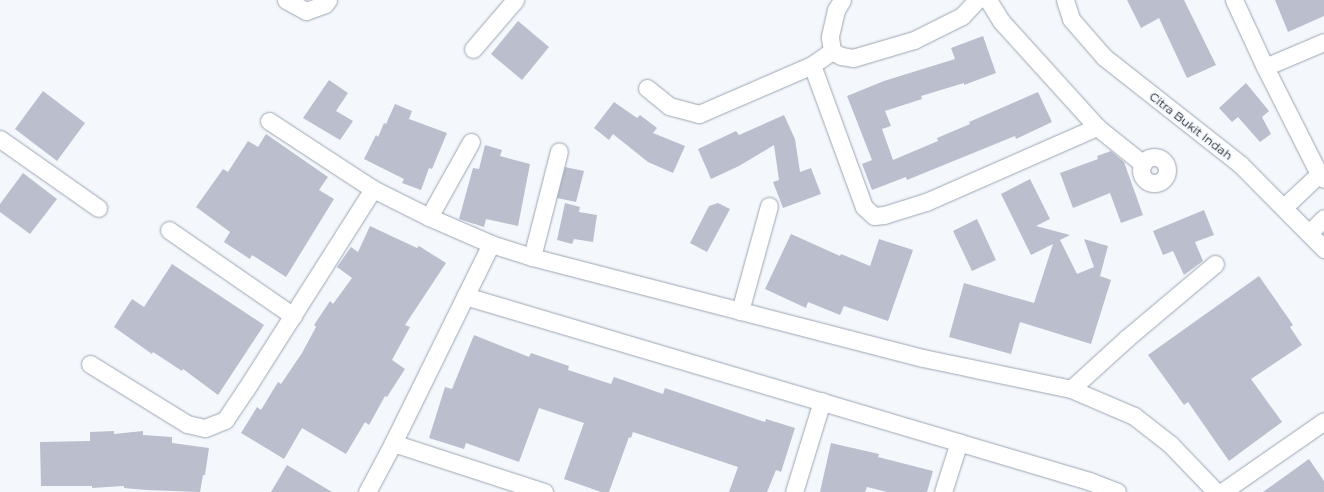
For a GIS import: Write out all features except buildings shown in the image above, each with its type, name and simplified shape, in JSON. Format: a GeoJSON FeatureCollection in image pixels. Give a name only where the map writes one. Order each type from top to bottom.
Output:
{"type":"FeatureCollection","features":[{"type":"Feature","properties":{"kind":"street"},"geometry":{"type":"LineString","coordinates":[[286,0],[306,12],[325,4],[328,0]]}},
{"type":"Feature","properties":{"kind":"street"},"geometry":{"type":"LineString","coordinates":[[473,49],[515,0]]}},
{"type":"Feature","properties":{"kind":"street"},"geometry":{"type":"LineString","coordinates":[[832,51],[830,37],[836,10],[842,0]]}},
{"type":"Feature","properties":{"kind":"street"},"geometry":{"type":"LineString","coordinates":[[832,51],[841,56],[852,58],[914,40],[962,16],[978,0]]}},
{"type":"Feature","properties":{"kind":"street"},"geometry":{"type":"LineString","coordinates":[[988,0],[1001,21],[1096,127],[1143,164]]}},
{"type":"Feature","properties":{"kind":"street","name":"Citra Bukit Indah"},"geometry":{"type":"LineString","coordinates":[[1065,0],[1071,19],[1104,57],[1240,164],[1324,249]]}},
{"type":"Feature","properties":{"kind":"street"},"geometry":{"type":"LineString","coordinates":[[1234,0],[1265,67],[1321,176],[1284,207]]}},
{"type":"Feature","properties":{"kind":"street"},"geometry":{"type":"LineString","coordinates":[[1265,67],[1324,42]]}},
{"type":"Feature","properties":{"kind":"street"},"geometry":{"type":"LineString","coordinates":[[647,88],[669,106],[699,114],[812,65],[832,51]]}},
{"type":"Feature","properties":{"kind":"street"},"geometry":{"type":"LineString","coordinates":[[812,65],[864,208],[874,216],[884,215],[926,202],[1096,127]]}},
{"type":"Feature","properties":{"kind":"street"},"geometry":{"type":"LineString","coordinates":[[269,121],[373,189],[429,217],[490,244],[532,257],[923,358],[1071,389],[1134,416],[1170,444],[1216,492]]}},
{"type":"Feature","properties":{"kind":"street"},"geometry":{"type":"LineString","coordinates":[[0,139],[98,208]]}},
{"type":"Feature","properties":{"kind":"street"},"geometry":{"type":"LineString","coordinates":[[429,217],[472,142]]}},
{"type":"Feature","properties":{"kind":"street"},"geometry":{"type":"LineString","coordinates":[[532,257],[559,151]]}},
{"type":"Feature","properties":{"kind":"street"},"geometry":{"type":"LineString","coordinates":[[90,364],[187,424],[205,428],[225,420],[373,189]]}},
{"type":"Feature","properties":{"kind":"street"},"geometry":{"type":"LineString","coordinates":[[740,311],[769,206]]}},
{"type":"Feature","properties":{"kind":"street"},"geometry":{"type":"LineString","coordinates":[[1309,233],[1324,218]]}},
{"type":"Feature","properties":{"kind":"street"},"geometry":{"type":"LineString","coordinates":[[169,230],[293,316]]}},
{"type":"Feature","properties":{"kind":"street"},"geometry":{"type":"LineString","coordinates":[[367,492],[393,443],[490,244]]}},
{"type":"Feature","properties":{"kind":"street"},"geometry":{"type":"LineString","coordinates":[[1071,389],[1127,338],[1214,264]]}},
{"type":"Feature","properties":{"kind":"street"},"geometry":{"type":"LineString","coordinates":[[465,296],[959,442],[1087,486],[1117,492]]}},
{"type":"Feature","properties":{"kind":"street"},"geometry":{"type":"LineString","coordinates":[[794,492],[822,402]]}},
{"type":"Feature","properties":{"kind":"street"},"geometry":{"type":"LineString","coordinates":[[1222,492],[1324,421]]}},
{"type":"Feature","properties":{"kind":"street"},"geometry":{"type":"LineString","coordinates":[[943,492],[959,442]]}},
{"type":"Feature","properties":{"kind":"street"},"geometry":{"type":"LineString","coordinates":[[393,443],[544,492]]}}]}
